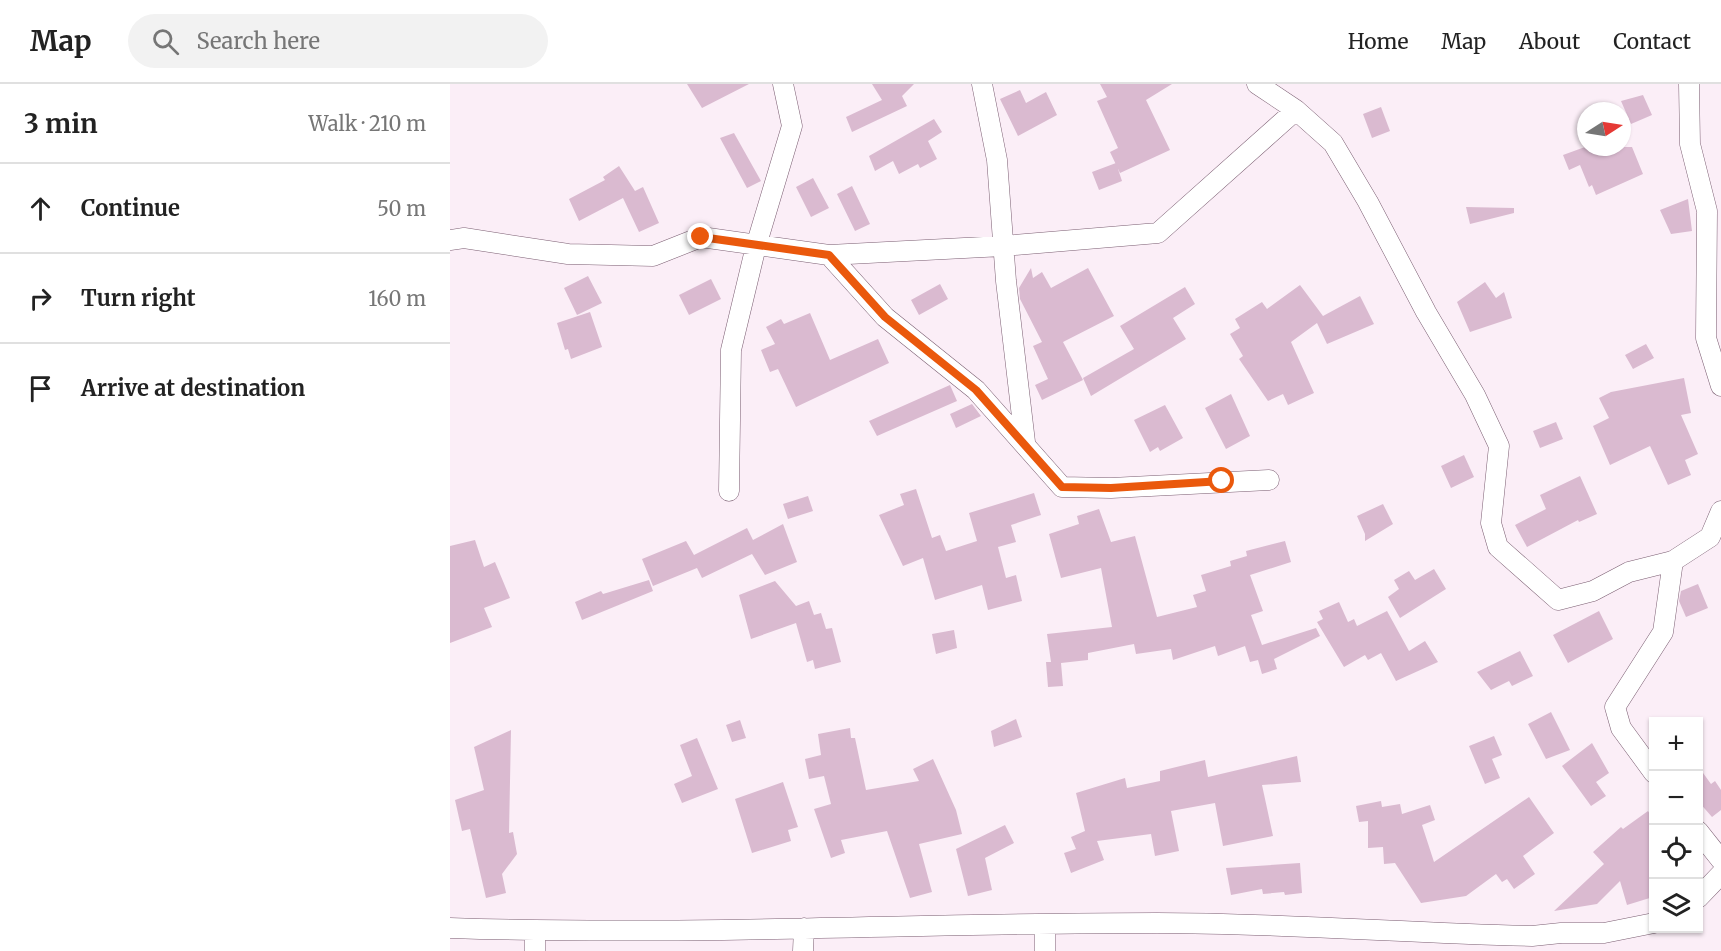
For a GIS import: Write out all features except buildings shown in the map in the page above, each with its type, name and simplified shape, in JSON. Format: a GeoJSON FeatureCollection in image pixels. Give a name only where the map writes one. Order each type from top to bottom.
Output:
{"type":"FeatureCollection","features":[{"type":"Feature","properties":{"kind":"street"},"geometry":{"type":"LineString","coordinates":[[729,491],[731,350],[756,246],[792,126],[783,84]]}},
{"type":"Feature","properties":{"kind":"street"},"geometry":{"type":"LineString","coordinates":[[982,84],[996,160],[1003,246],[1025,442]]}},
{"type":"Feature","properties":{"kind":"street"},"geometry":{"type":"LineString","coordinates":[[1257,84],[1296,110],[1333,143],[1368,202],[1425,312],[1475,395],[1499,446],[1491,523],[1498,547],[1558,600],[1593,591],[1629,572],[1673,561],[1710,537],[1721,511]]}},
{"type":"Feature","properties":{"kind":"street"},"geometry":{"type":"LineString","coordinates":[[1689,84],[1690,144],[1707,211],[1714,259],[1706,338],[1721,386]]}},
{"type":"Feature","properties":{"kind":"street"},"geometry":{"type":"LineString","coordinates":[[450,240],[464,238],[568,254],[653,256],[701,237],[829,255],[1003,246],[1158,233],[1296,110]]}},
{"type":"Feature","properties":{"kind":"street"},"geometry":{"type":"LineString","coordinates":[[829,255],[885,317],[976,390],[1025,442],[1062,487],[1111,488],[1269,480]]}},
{"type":"Feature","properties":{"kind":"street"},"geometry":{"type":"LineString","coordinates":[[1652,771],[1621,728],[1615,707],[1663,632],[1673,561]]}},
{"type":"Feature","properties":{"kind":"street"},"geometry":{"type":"LineString","coordinates":[[1703,837],[1721,860]]}},
{"type":"Feature","properties":{"kind":"street"},"geometry":{"type":"LineString","coordinates":[[1703,893],[1721,874]]}},
{"type":"Feature","properties":{"kind":"street"},"geometry":{"type":"LineString","coordinates":[[450,928],[703,932],[854,925],[1159,923],[1532,936],[1604,933],[1649,924]]}},
{"type":"Feature","properties":{"kind":"street"},"geometry":{"type":"LineString","coordinates":[[1045,924],[1045,951]]}},
{"type":"Feature","properties":{"kind":"street"},"geometry":{"type":"LineString","coordinates":[[803,951],[804,928]]}},
{"type":"Feature","properties":{"kind":"street"},"geometry":{"type":"LineString","coordinates":[[535,931],[535,951]]}},
{"type":"Feature","properties":{"kind":"route"},"geometry":{"type":"LineString","coordinates":[[701,237],[829,255],[885,317],[976,390],[1025,442],[1062,487],[1111,488],[1222,481]]}}]}
